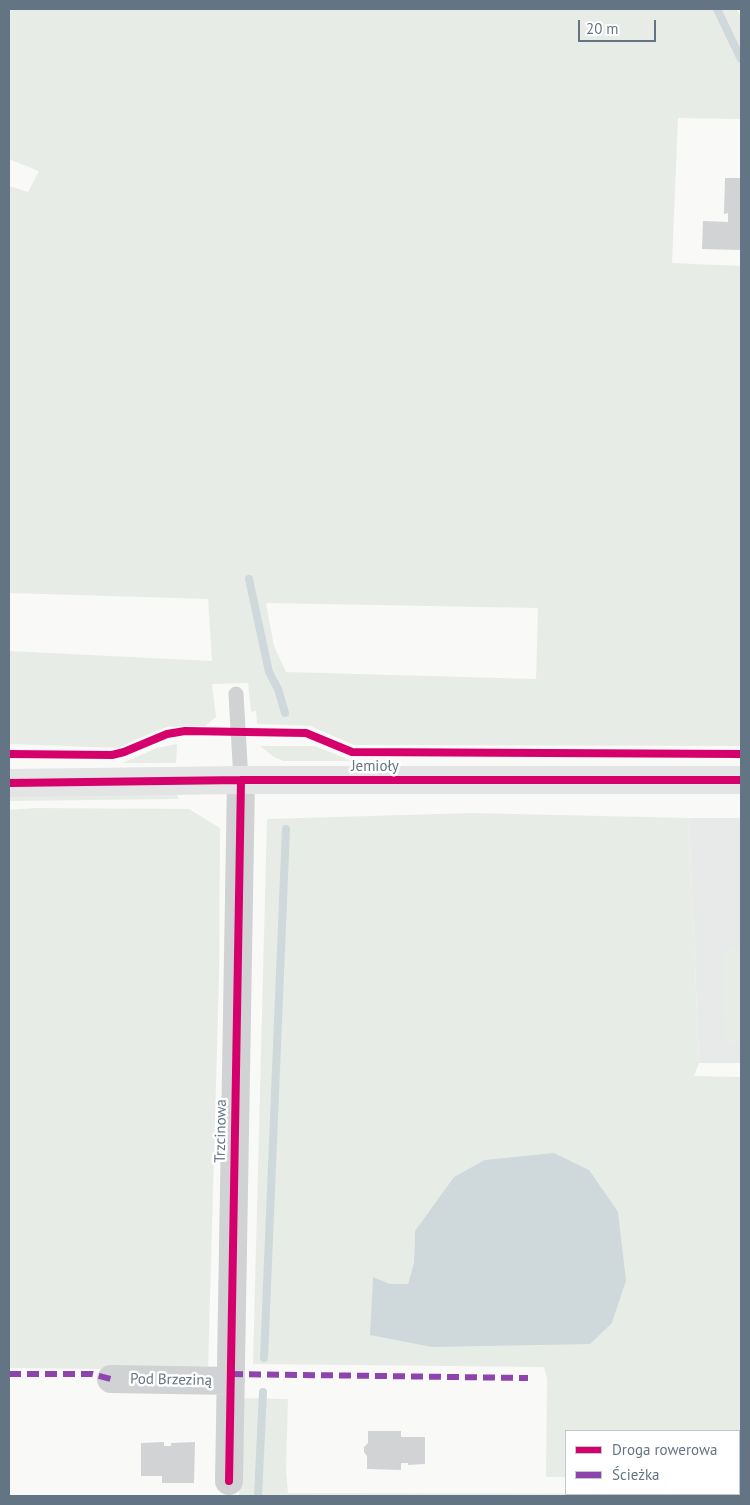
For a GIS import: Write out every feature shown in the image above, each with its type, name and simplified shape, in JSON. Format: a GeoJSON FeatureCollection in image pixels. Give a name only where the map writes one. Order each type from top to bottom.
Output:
{"type":"FeatureCollection","features":[{"type":"Feature","properties":{"kind":"street","name":"Jemioły"},"geometry":{"type":"LineString","coordinates":[[9,783],[241,780],[741,780]]}},
{"type":"Feature","properties":{"kind":"street","name":"Trzcinowa"},"geometry":{"type":"LineString","coordinates":[[229,1481],[241,780]]}},
{"type":"Feature","properties":{"kind":"street","name":"Pod Brzeziną"},"geometry":{"type":"LineString","coordinates":[[111,1379],[231,1381]]}},
{"type":"Feature","properties":{"kind":"lane"},"geometry":{"type":"LineString","coordinates":[[236,694],[241,780]]}},
{"type":"Feature","properties":{"kind":"shaded area"},"geometry":{"type":"Polygon","coordinates":[[[9,9],[737,9],[741,18],[741,119],[678,118],[672,263],[741,266],[741,746],[354,745],[310,726],[257,724],[256,711],[251,712],[248,683],[212,684],[216,717],[205,726],[167,727],[119,748],[9,744],[9,651],[212,661],[208,599],[9,593],[9,186],[28,192],[39,171],[9,159],[9,9]],[[266,603],[274,646],[286,672],[536,679],[538,608],[266,603]]]}},
{"type":"Feature","properties":{"kind":"shaded area"},"geometry":{"type":"Polygon","coordinates":[[[177,744],[176,763],[122,763],[157,748],[177,744]]]}},
{"type":"Feature","properties":{"kind":"shaded area"},"geometry":{"type":"Polygon","coordinates":[[[260,746],[315,746],[352,761],[283,761],[274,757],[260,746]]]}},
{"type":"Feature","properties":{"kind":"shaded area"},"geometry":{"type":"Polygon","coordinates":[[[177,791],[178,799],[9,801],[9,794],[177,791]]]}},
{"type":"Feature","properties":{"kind":"shaded area"},"geometry":{"type":"Polygon","coordinates":[[[35,808],[189,809],[220,828],[219,976],[208,1370],[9,1368],[9,810],[35,808]]]}},
{"type":"Feature","properties":{"kind":"shaded area"},"geometry":{"type":"Polygon","coordinates":[[[472,813],[689,818],[699,1063],[694,1076],[741,1077],[741,1478],[740,1430],[565,1430],[565,1477],[546,1477],[547,1379],[544,1367],[253,1364],[267,819],[472,813]],[[415,1230],[414,1263],[408,1284],[390,1284],[373,1278],[371,1335],[612,1323],[626,1281],[415,1230]]]}},
{"type":"Feature","properties":{"kind":"shaded area"},"geometry":{"type":"Polygon","coordinates":[[[689,818],[741,818],[741,1063],[699,1063],[689,818]]]}},
{"type":"Feature","properties":{"kind":"shaded area"},"geometry":{"type":"Polygon","coordinates":[[[741,948],[741,1043],[726,1043],[724,949],[741,948]]]}},
{"type":"Feature","properties":{"kind":"shaded area"},"geometry":{"type":"Polygon","coordinates":[[[554,1153],[589,1170],[618,1212],[626,1281],[612,1323],[590,1344],[432,1347],[370,1335],[373,1277],[390,1284],[408,1284],[414,1263],[415,1231],[454,1177],[485,1160],[554,1153]]]}},
{"type":"Feature","properties":{"kind":"shaded area"},"geometry":{"type":"Polygon","coordinates":[[[241,1398],[288,1399],[286,1468],[288,1493],[740,1495],[741,1492],[741,1496],[239,1496],[241,1398]]]}},
{"type":"Feature","properties":{"kind":"building"},"geometry":{"type":"Polygon","coordinates":[[[725,178],[741,178],[741,250],[702,249],[703,221],[728,222],[728,213],[724,214],[725,178]]]}},
{"type":"Feature","properties":{"kind":"building"},"geometry":{"type":"Polygon","coordinates":[[[368,1431],[401,1431],[401,1437],[425,1437],[425,1464],[408,1465],[408,1463],[401,1463],[401,1470],[367,1469],[367,1456],[364,1452],[364,1447],[368,1443],[368,1431]]]}},
{"type":"Feature","properties":{"kind":"building"},"geometry":{"type":"Polygon","coordinates":[[[164,1442],[164,1446],[171,1446],[171,1443],[195,1442],[194,1483],[162,1483],[162,1476],[141,1476],[141,1443],[164,1442]]]}},
{"type":"Feature","properties":{"kind":"waterway"},"geometry":{"type":"LineString","coordinates":[[717,9],[741,59]]}},
{"type":"Feature","properties":{"kind":"waterway"},"geometry":{"type":"LineString","coordinates":[[249,579],[269,672],[278,689],[285,713]]}},
{"type":"Feature","properties":{"kind":"waterway"},"geometry":{"type":"LineString","coordinates":[[264,1358],[286,829]]}},
{"type":"Feature","properties":{"kind":"waterway"},"geometry":{"type":"LineString","coordinates":[[258,1496],[263,1392]]}},
{"type":"Feature","properties":{"kind":"marked path"},"geometry":{"type":"LineString","coordinates":[[9,1374],[92,1374],[111,1379]]}},
{"type":"Feature","properties":{"kind":"marked path"},"geometry":{"type":"LineString","coordinates":[[231,1374],[528,1378]]}},
{"type":"Feature","properties":{"kind":"cycle path"},"geometry":{"type":"LineString","coordinates":[[9,754],[112,755],[167,734],[185,731],[306,733],[352,752],[741,754]]}},
{"type":"Feature","properties":{"kind":"cycle path"},"geometry":{"type":"LineString","coordinates":[[9,783],[241,780],[741,780]]}},
{"type":"Feature","properties":{"kind":"cycle path"},"geometry":{"type":"LineString","coordinates":[[229,1481],[241,780]]}}]}
